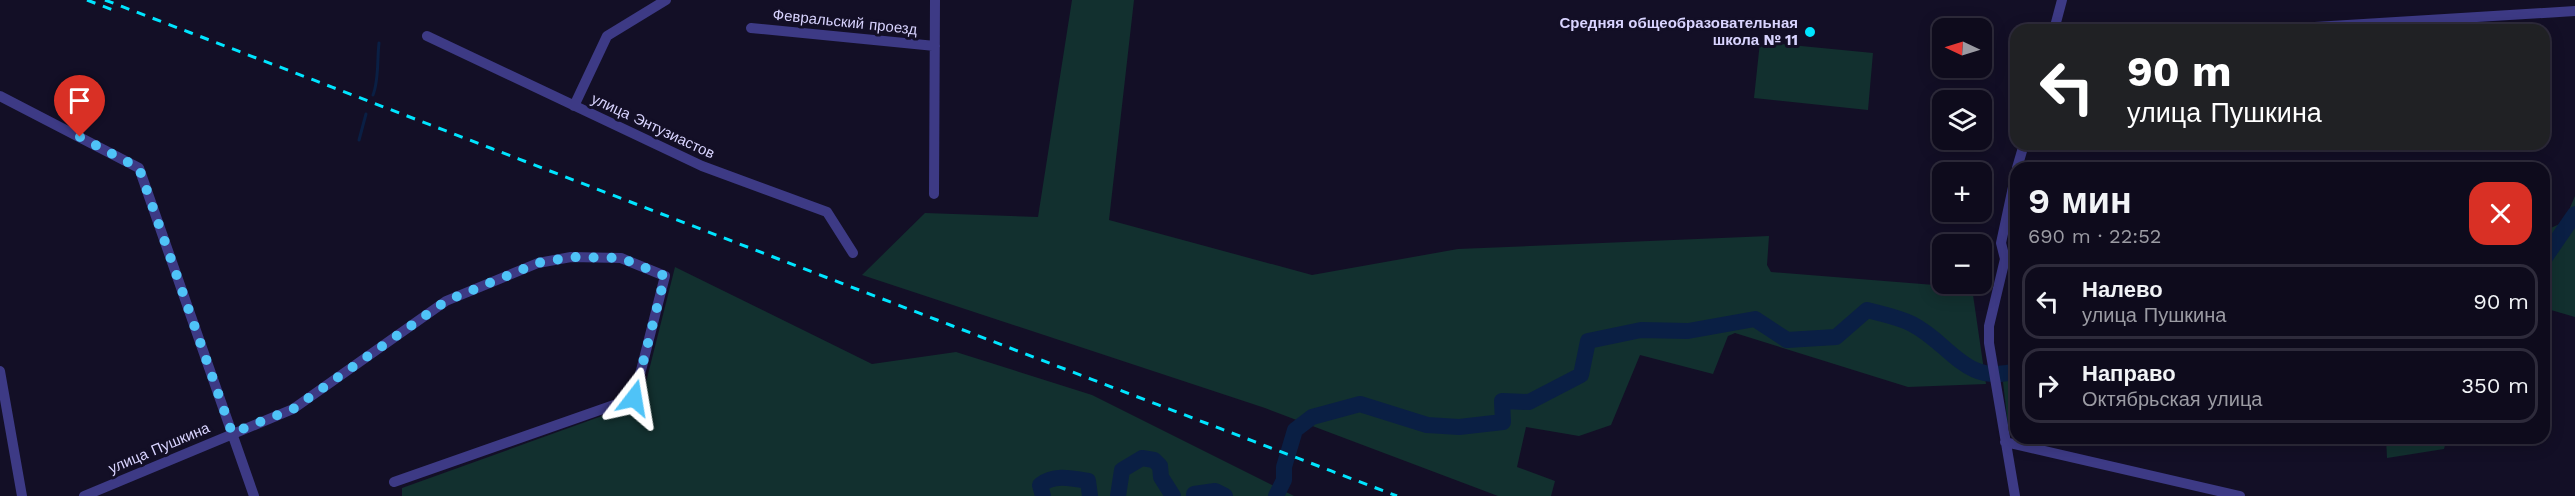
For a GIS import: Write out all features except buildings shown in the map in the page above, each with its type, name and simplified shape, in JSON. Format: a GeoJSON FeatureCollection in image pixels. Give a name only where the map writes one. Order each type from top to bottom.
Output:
{"type":"FeatureCollection","features":[{"type":"Feature","properties":{"kind":"street"},"geometry":{"type":"LineString","coordinates":[[573,106],[607,36],[666,0]]}},
{"type":"Feature","properties":{"kind":"street"},"geometry":{"type":"LineString","coordinates":[[934,0],[934,194]]}},
{"type":"Feature","properties":{"kind":"street"},"geometry":{"type":"LineString","coordinates":[[2056,24],[2062,0]]}},
{"type":"Feature","properties":{"kind":"street"},"geometry":{"type":"LineString","coordinates":[[2363,24],[2575,11]]}},
{"type":"Feature","properties":{"kind":"street","name":"Февральский проезд"},"geometry":{"type":"LineString","coordinates":[[751,28],[935,46]]}},
{"type":"Feature","properties":{"kind":"street","name":"улица Энтузиастов"},"geometry":{"type":"LineString","coordinates":[[427,36],[702,166],[827,212],[853,253]]}},
{"type":"Feature","properties":{"kind":"street"},"geometry":{"type":"LineString","coordinates":[[0,96],[139,168],[254,496]]}},
{"type":"Feature","properties":{"kind":"street"},"geometry":{"type":"LineString","coordinates":[[2010,201],[2001,243],[2005,259],[1989,326],[1991,360],[2015,496]]}},
{"type":"Feature","properties":{"kind":"street","name":"улица Пушкина"},"geometry":{"type":"LineString","coordinates":[[84,496],[293,409],[446,301],[538,263],[571,257],[621,258],[665,276],[634,398],[394,482]]}},
{"type":"Feature","properties":{"kind":"street"},"geometry":{"type":"LineString","coordinates":[[0,370],[22,496]]}},
{"type":"Feature","properties":{"kind":"street"},"geometry":{"type":"LineString","coordinates":[[2005,442],[2010,443]]}},
{"type":"Feature","properties":{"kind":"street"},"geometry":{"type":"LineString","coordinates":[[2014,444],[2240,496]]}},
{"type":"Feature","properties":{"kind":"green space"},"geometry":{"type":"Polygon","coordinates":[[[1072,0],[1134,0],[1109,220],[1312,275],[1458,249],[1769,236],[1767,265],[1771,272],[1932,285],[1932,294],[1973,294],[1986,384],[1908,387],[1735,333],[1728,336],[1713,374],[1640,355],[1611,425],[1579,436],[1526,427],[1517,467],[1555,481],[1551,496],[1498,496],[1265,408],[862,275],[925,213],[1038,217],[1072,0]]]}},
{"type":"Feature","properties":{"kind":"green space"},"geometry":{"type":"Polygon","coordinates":[[[1760,42],[1873,53],[1868,110],[1754,98],[1760,42]]]}},
{"type":"Feature","properties":{"kind":"green space"},"geometry":{"type":"Polygon","coordinates":[[[2575,196],[2575,317],[2550,310],[2550,228],[2564,222],[2575,196]]]}},
{"type":"Feature","properties":{"kind":"green space"},"geometry":{"type":"Polygon","coordinates":[[[675,267],[872,364],[956,352],[1092,395],[1294,496],[402,496],[402,488],[641,402],[675,267]]]}},
{"type":"Feature","properties":{"kind":"green space"},"geometry":{"type":"Polygon","coordinates":[[[2010,370],[2010,430],[2008,426],[2003,382],[2010,370]]]}},
{"type":"Feature","properties":{"kind":"green space"},"geometry":{"type":"Polygon","coordinates":[[[2386,444],[2445,444],[2444,449],[2387,458],[2386,444]]]}},
{"type":"Feature","properties":{"kind":"waterway"},"geometry":{"type":"LineString","coordinates":[[373,95],[379,43]]}},
{"type":"Feature","properties":{"kind":"waterway"},"geometry":{"type":"LineString","coordinates":[[359,140],[366,114]]}},
{"type":"Feature","properties":{"kind":"waterway"},"geometry":{"type":"LineString","coordinates":[[2550,250],[2575,214]]}},
{"type":"Feature","properties":{"kind":"waterway"},"geometry":{"type":"LineString","coordinates":[[1276,496],[1284,480],[1284,467],[1295,430],[1312,417],[1360,404],[1427,425],[1459,427],[1503,422],[1502,401],[1529,402],[1581,375],[1588,341],[1641,330],[1688,331],[1755,319],[1787,340],[1836,337],[1867,310],[1912,324],[1926,332],[1971,368],[1984,373],[2010,372]]}},
{"type":"Feature","properties":{"kind":"waterway"},"geometry":{"type":"LineString","coordinates":[[1118,496],[1122,470],[1142,458],[1154,460],[1160,466],[1161,477],[1173,496]]}},
{"type":"Feature","properties":{"kind":"waterway"},"geometry":{"type":"LineString","coordinates":[[1043,496],[1040,485],[1051,479],[1063,478],[1088,481],[1090,496]]}},
{"type":"Feature","properties":{"kind":"waterway"},"geometry":{"type":"LineString","coordinates":[[1194,496],[1194,494],[1215,491],[1225,496]]}},
{"type":"Feature","properties":{"kind":"railway"},"geometry":{"type":"LineString","coordinates":[[87,0],[113,10]]}},
{"type":"Feature","properties":{"kind":"railway"},"geometry":{"type":"LineString","coordinates":[[105,0],[1397,496]]}},
{"type":"Feature","properties":{"kind":"place","name":"Средняя общеобразовательная школа № 11"},"geometry":{"type":"Point","coordinates":[1810,32]}},
{"type":"Feature","properties":{"kind":"route"},"geometry":{"type":"LineString","coordinates":[[80,137],[139,168],[232,433],[293,409],[446,301],[538,263],[571,257],[621,258],[665,276],[634,398]]}}]}
